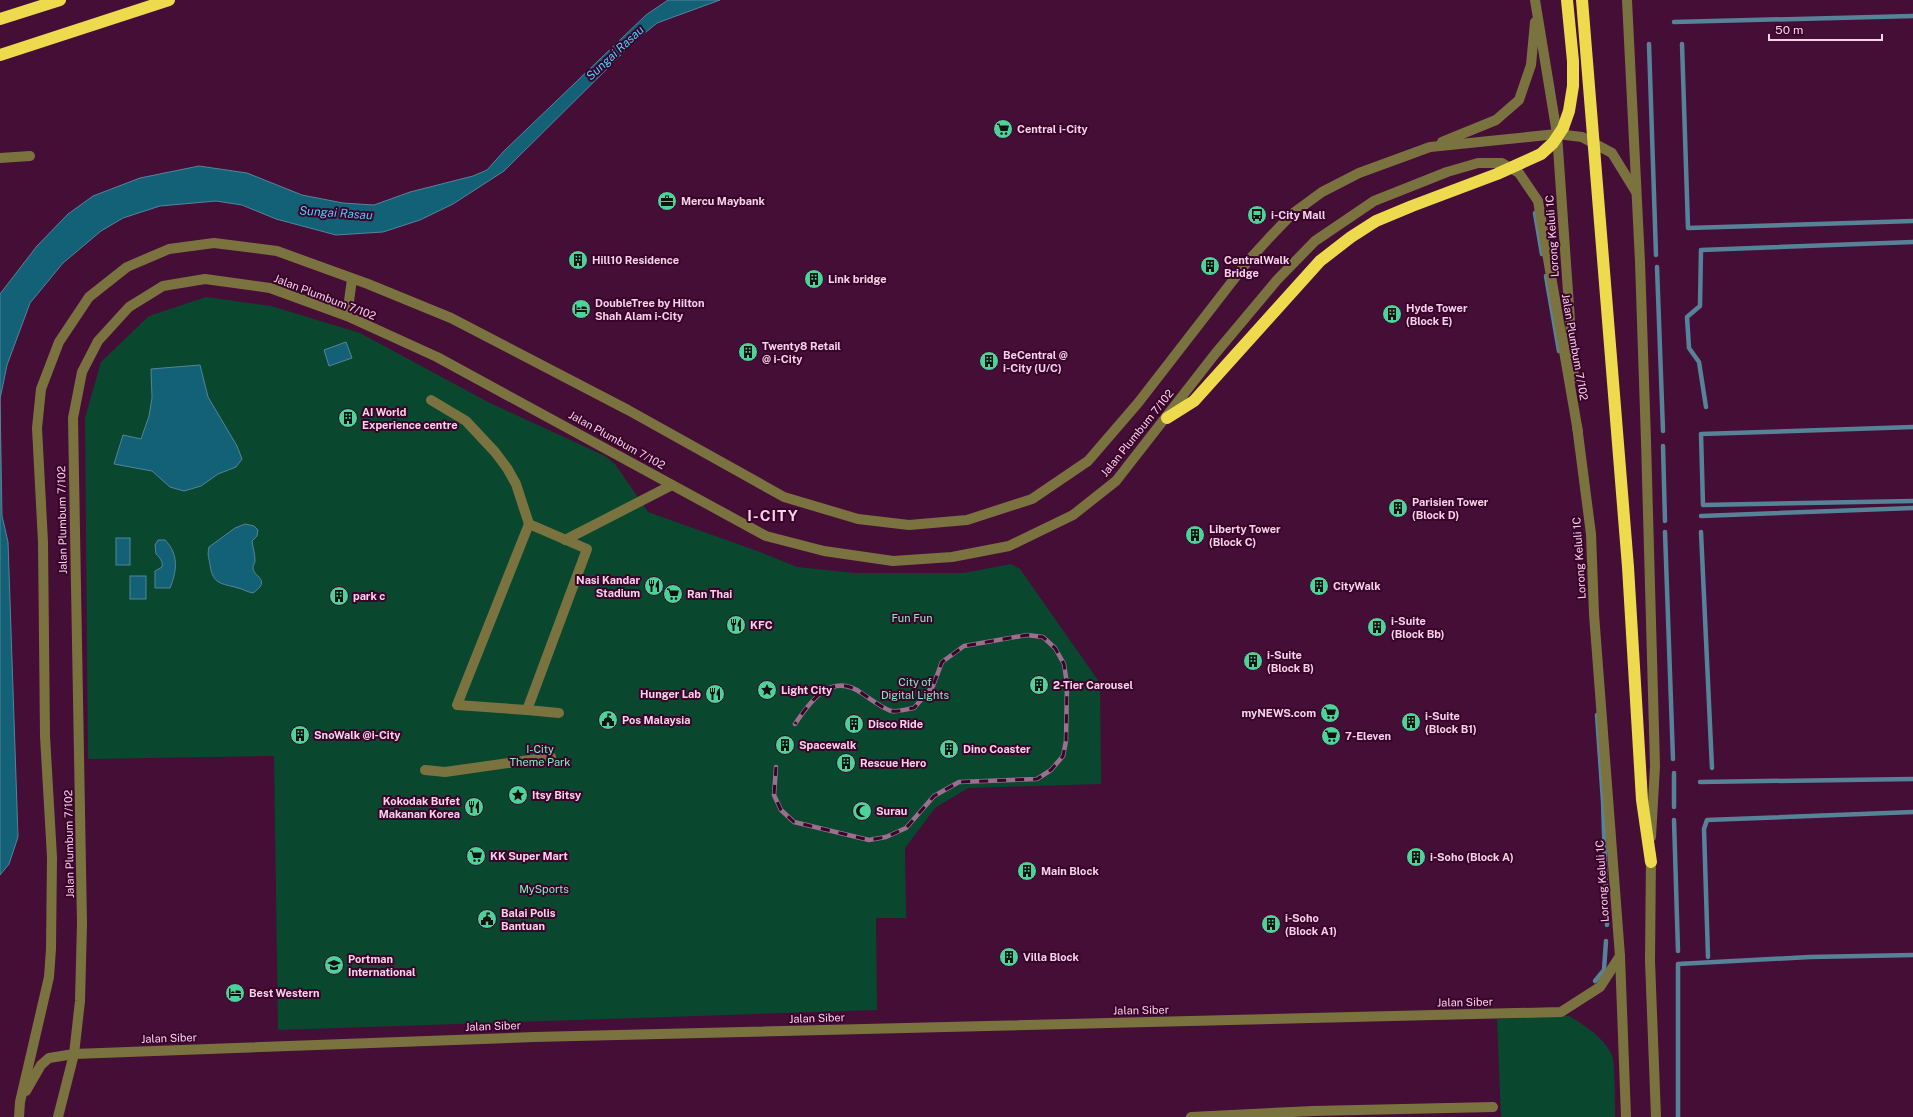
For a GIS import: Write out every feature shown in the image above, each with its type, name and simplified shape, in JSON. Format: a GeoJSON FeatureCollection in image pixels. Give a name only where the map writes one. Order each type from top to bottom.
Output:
{"type":"FeatureCollection","features":[{"type":"Feature","properties":{"kind":"highway"},"geometry":{"type":"LineString","coordinates":[[0,19],[60,0]]}},
{"type":"Feature","properties":{"kind":"highway"},"geometry":{"type":"LineString","coordinates":[[0,55],[169,0]]}},
{"type":"Feature","properties":{"kind":"highway"},"geometry":{"type":"LineString","coordinates":[[1167,418],[1194,401],[1320,261],[1351,237],[1376,221],[1497,174],[1541,154],[1553,143],[1563,128],[1570,111],[1573,61],[1567,0]]}},
{"type":"Feature","properties":{"kind":"highway"},"geometry":{"type":"LineString","coordinates":[[1582,0],[1628,567],[1642,800],[1651,862]]}},
{"type":"Feature","properties":{"kind":"street"},"geometry":{"type":"LineString","coordinates":[[1627,0],[1636,192],[1655,766],[1651,862],[1650,962],[1656,1117]]}},
{"type":"Feature","properties":{"kind":"street"},"geometry":{"type":"LineString","coordinates":[[1430,147],[1496,120],[1519,100],[1531,66],[1536,2]]}},
{"type":"Feature","properties":{"kind":"street","name":"Lorong Keluli 1C"},"geometry":{"type":"LineString","coordinates":[[1536,2],[1557,134],[1578,432],[1591,534],[1594,614],[1620,956],[1626,1117]]}},
{"type":"Feature","properties":{"kind":"street","name":"Jalan Plumbum 7/102"},"geometry":{"type":"LineString","coordinates":[[19,1117],[20,1102],[47,984],[52,949],[52,857],[45,736],[43,542],[37,428],[41,389],[58,342],[89,297],[127,267],[169,249],[214,243],[278,251],[428,308],[498,341],[628,410],[784,497],[858,519],[909,525],[967,520],[1032,499],[1088,461],[1138,403],[1248,261],[1292,214],[1322,192],[1359,173],[1430,147],[1557,134],[1582,137],[1612,153],[1636,192]]}},
{"type":"Feature","properties":{"kind":"street"},"geometry":{"type":"LineString","coordinates":[[0,158],[30,156]]}},
{"type":"Feature","properties":{"kind":"street","name":"Jalan Plumbum 7/102"},"geometry":{"type":"LineString","coordinates":[[58,1117],[74,1054],[80,1001],[82,923],[73,418],[82,372],[98,341],[129,307],[163,286],[205,279],[270,288],[346,316],[438,358],[766,536],[824,551],[894,561],[952,557],[1009,546],[1073,515],[1116,481],[1216,354],[1277,280],[1315,241],[1374,201],[1447,172],[1478,163],[1502,163],[1519,173],[1538,201],[1578,432]]}},
{"type":"Feature","properties":{"kind":"street"},"geometry":{"type":"LineString","coordinates":[[346,316],[352,279]]}},
{"type":"Feature","properties":{"kind":"street"},"geometry":{"type":"LineString","coordinates":[[431,400],[466,421],[495,452],[507,468],[516,484],[529,524],[457,705],[559,713]]}},
{"type":"Feature","properties":{"kind":"street"},"geometry":{"type":"LineString","coordinates":[[565,540],[672,484]]}},
{"type":"Feature","properties":{"kind":"street"},"geometry":{"type":"LineString","coordinates":[[527,710],[587,549],[529,524]]}},
{"type":"Feature","properties":{"kind":"street"},"geometry":{"type":"LineString","coordinates":[[425,770],[453,771],[551,757]]}},
{"type":"Feature","properties":{"kind":"street","name":"Jalan Siber"},"geometry":{"type":"LineString","coordinates":[[20,1102],[41,1066],[50,1058],[74,1054],[534,1037],[1561,1012],[1600,986],[1620,956]]}},
{"type":"Feature","properties":{"kind":"street"},"geometry":{"type":"LineString","coordinates":[[1191,1117],[1313,1111],[1493,1107]]}},
{"type":"Feature","properties":{"kind":"green space","name":"I-City Theme Park"},"geometry":{"type":"Polygon","coordinates":[[[206,297],[271,306],[360,333],[488,402],[605,456],[615,464],[648,512],[760,552],[797,567],[855,573],[964,573],[1011,564],[1020,569],[1100,683],[1101,784],[968,788],[935,808],[905,848],[906,918],[876,918],[877,1010],[278,1030],[274,756],[88,759],[85,418],[101,362],[149,316],[206,297]]]}},
{"type":"Feature","properties":{"kind":"green space"},"geometry":{"type":"Polygon","coordinates":[[[1569,1016],[1599,1037],[1612,1055],[1615,1117],[1501,1117],[1497,1019],[1569,1016]]]}},
{"type":"Feature","properties":{"kind":"water","name":"Sungai Rasau"},"geometry":{"type":"Polygon","coordinates":[[[668,0],[720,0],[657,23],[635,41],[504,171],[453,204],[420,220],[383,232],[336,235],[276,219],[242,205],[216,201],[160,206],[123,218],[101,231],[63,263],[30,303],[7,365],[0,399],[0,294],[37,246],[68,214],[93,196],[140,178],[199,166],[247,173],[302,195],[343,203],[374,205],[410,192],[473,176],[487,170],[504,151],[646,15],[668,0]]]}},
{"type":"Feature","properties":{"kind":"water"},"geometry":{"type":"Polygon","coordinates":[[[346,342],[352,358],[329,366],[324,350],[346,342]]]}},
{"type":"Feature","properties":{"kind":"water"},"geometry":{"type":"Polygon","coordinates":[[[200,365],[208,397],[237,446],[242,459],[236,467],[218,474],[201,486],[184,491],[170,487],[152,471],[114,464],[123,435],[141,439],[149,416],[152,398],[151,369],[200,365]]]}},
{"type":"Feature","properties":{"kind":"water"},"geometry":{"type":"Polygon","coordinates":[[[0,399],[2,516],[8,542],[18,837],[9,864],[0,875],[0,399]]]}},
{"type":"Feature","properties":{"kind":"water"},"geometry":{"type":"Polygon","coordinates":[[[245,524],[254,526],[258,530],[257,536],[252,541],[255,558],[253,567],[255,573],[262,581],[259,588],[253,593],[222,584],[216,580],[211,572],[208,557],[209,547],[235,528],[245,524]]]}},
{"type":"Feature","properties":{"kind":"water"},"geometry":{"type":"Polygon","coordinates":[[[116,538],[130,538],[130,565],[116,565],[116,538]]]}},
{"type":"Feature","properties":{"kind":"water"},"geometry":{"type":"Polygon","coordinates":[[[158,540],[165,540],[170,545],[175,557],[175,569],[170,588],[155,588],[155,571],[162,567],[161,560],[156,554],[155,545],[158,540]]]}},
{"type":"Feature","properties":{"kind":"water"},"geometry":{"type":"Polygon","coordinates":[[[130,576],[146,576],[146,599],[130,599],[130,576]]]}},
{"type":"Feature","properties":{"kind":"waterway"},"geometry":{"type":"LineString","coordinates":[[1674,22],[1913,16]]}},
{"type":"Feature","properties":{"kind":"waterway"},"geometry":{"type":"LineString","coordinates":[[1649,44],[1656,255]]}},
{"type":"Feature","properties":{"kind":"waterway"},"geometry":{"type":"LineString","coordinates":[[1682,44],[1688,228],[1913,221]]}},
{"type":"Feature","properties":{"kind":"waterway"},"geometry":{"type":"LineString","coordinates":[[1535,213],[1542,254]]}},
{"type":"Feature","properties":{"kind":"waterway"},"geometry":{"type":"LineString","coordinates":[[1706,407],[1699,362],[1689,348],[1687,317],[1700,306],[1701,250],[1913,242]]}},
{"type":"Feature","properties":{"kind":"waterway"},"geometry":{"type":"LineString","coordinates":[[1657,267],[1663,431]]}},
{"type":"Feature","properties":{"kind":"waterway"},"geometry":{"type":"LineString","coordinates":[[1546,276],[1559,351]]}},
{"type":"Feature","properties":{"kind":"waterway"},"geometry":{"type":"LineString","coordinates":[[1913,427],[1701,434],[1703,505],[1913,501]]}},
{"type":"Feature","properties":{"kind":"waterway"},"geometry":{"type":"LineString","coordinates":[[1663,446],[1665,521]]}},
{"type":"Feature","properties":{"kind":"waterway"},"geometry":{"type":"LineString","coordinates":[[1701,516],[1913,508]]}},
{"type":"Feature","properties":{"kind":"waterway"},"geometry":{"type":"LineString","coordinates":[[1665,532],[1673,759]]}},
{"type":"Feature","properties":{"kind":"waterway"},"geometry":{"type":"LineString","coordinates":[[1701,532],[1712,768]]}},
{"type":"Feature","properties":{"kind":"waterway"},"geometry":{"type":"LineString","coordinates":[[1597,715],[1603,801],[1607,925]]}},
{"type":"Feature","properties":{"kind":"waterway"},"geometry":{"type":"LineString","coordinates":[[1674,773],[1674,807]]}},
{"type":"Feature","properties":{"kind":"waterway"},"geometry":{"type":"LineString","coordinates":[[1700,782],[1913,779]]}},
{"type":"Feature","properties":{"kind":"waterway"},"geometry":{"type":"LineString","coordinates":[[1708,957],[1704,829],[1707,820],[1913,812]]}},
{"type":"Feature","properties":{"kind":"waterway"},"geometry":{"type":"LineString","coordinates":[[1674,820],[1678,951]]}},
{"type":"Feature","properties":{"kind":"waterway"},"geometry":{"type":"LineString","coordinates":[[1595,981],[1604,970],[1606,941]]}},
{"type":"Feature","properties":{"kind":"waterway"},"geometry":{"type":"LineString","coordinates":[[1678,1117],[1678,964],[1810,957],[1913,955]]}},
{"type":"Feature","properties":{"kind":"railway"},"geometry":{"type":"LineString","coordinates":[[776,767],[774,795],[781,810],[794,822],[869,840],[886,837],[906,828],[934,796],[959,782],[1037,779],[1051,770],[1063,756],[1066,741],[1067,684],[1064,664],[1055,648],[1043,637],[1027,635],[964,646],[942,662],[933,686],[914,708],[892,711],[852,688],[842,686],[832,687],[823,691],[815,698],[795,724]]}},
{"type":"Feature","properties":{"kind":"place","name":"Central i-City"},"geometry":{"type":"Point","coordinates":[1003,129]}},
{"type":"Feature","properties":{"kind":"place","name":"Mercu Maybank"},"geometry":{"type":"Point","coordinates":[667,201]}},
{"type":"Feature","properties":{"kind":"place","name":"i-City Mall"},"geometry":{"type":"Point","coordinates":[1257,215]}},
{"type":"Feature","properties":{"kind":"place","name":"Hill10 Residence"},"geometry":{"type":"Point","coordinates":[578,260]}},
{"type":"Feature","properties":{"kind":"place","name":"CentralWalk Bridge"},"geometry":{"type":"Point","coordinates":[1210,266]}},
{"type":"Feature","properties":{"kind":"place","name":"Link bridge"},"geometry":{"type":"Point","coordinates":[814,279]}},
{"type":"Feature","properties":{"kind":"place","name":"DoubleTree by Hilton Shah Alam i-City"},"geometry":{"type":"Point","coordinates":[581,309]}},
{"type":"Feature","properties":{"kind":"place","name":"Hyde Tower (Block E)"},"geometry":{"type":"Point","coordinates":[1392,314]}},
{"type":"Feature","properties":{"kind":"place","name":"Twenty8 Retail @ i-City"},"geometry":{"type":"Point","coordinates":[748,352]}},
{"type":"Feature","properties":{"kind":"place","name":"BeCentral @ i-City (U/C)"},"geometry":{"type":"Point","coordinates":[989,361]}},
{"type":"Feature","properties":{"kind":"place","name":"AI World Experience centre"},"geometry":{"type":"Point","coordinates":[348,418]}},
{"type":"Feature","properties":{"kind":"place","name":"Parisien Tower (Block D)"},"geometry":{"type":"Point","coordinates":[1398,508]}},
{"type":"Feature","properties":{"kind":"place","name":"Liberty Tower (Block C)"},"geometry":{"type":"Point","coordinates":[1195,535]}},
{"type":"Feature","properties":{"kind":"place","name":"Nasi Kandar Stadium"},"geometry":{"type":"Point","coordinates":[654,586]}},
{"type":"Feature","properties":{"kind":"place","name":"CityWalk"},"geometry":{"type":"Point","coordinates":[1319,586]}},
{"type":"Feature","properties":{"kind":"place","name":"Ran Thai"},"geometry":{"type":"Point","coordinates":[673,594]}},
{"type":"Feature","properties":{"kind":"place","name":"park c"},"geometry":{"type":"Point","coordinates":[339,596]}},
{"type":"Feature","properties":{"kind":"place","name":"KFC"},"geometry":{"type":"Point","coordinates":[736,625]}},
{"type":"Feature","properties":{"kind":"place","name":"i-Suite (Block Bb)"},"geometry":{"type":"Point","coordinates":[1377,627]}},
{"type":"Feature","properties":{"kind":"place","name":"i-Suite (Block B)"},"geometry":{"type":"Point","coordinates":[1253,661]}},
{"type":"Feature","properties":{"kind":"place","name":"2-Tier Carousel"},"geometry":{"type":"Point","coordinates":[1039,685]}},
{"type":"Feature","properties":{"kind":"place","name":"Light City"},"geometry":{"type":"Point","coordinates":[767,690]}},
{"type":"Feature","properties":{"kind":"place","name":"Hunger Lab"},"geometry":{"type":"Point","coordinates":[715,694]}},
{"type":"Feature","properties":{"kind":"place","name":"myNEWS.com"},"geometry":{"type":"Point","coordinates":[1330,713]}},
{"type":"Feature","properties":{"kind":"place","name":"Pos Malaysia"},"geometry":{"type":"Point","coordinates":[608,720]}},
{"type":"Feature","properties":{"kind":"place","name":"i-Suite (Block B1)"},"geometry":{"type":"Point","coordinates":[1411,722]}},
{"type":"Feature","properties":{"kind":"place","name":"Disco Ride"},"geometry":{"type":"Point","coordinates":[854,724]}},
{"type":"Feature","properties":{"kind":"place","name":"SnoWalk @i-City"},"geometry":{"type":"Point","coordinates":[300,735]}},
{"type":"Feature","properties":{"kind":"place","name":"7-Eleven"},"geometry":{"type":"Point","coordinates":[1331,736]}},
{"type":"Feature","properties":{"kind":"place","name":"Spacewalk"},"geometry":{"type":"Point","coordinates":[785,745]}},
{"type":"Feature","properties":{"kind":"place","name":"Dino Coaster"},"geometry":{"type":"Point","coordinates":[949,749]}},
{"type":"Feature","properties":{"kind":"place","name":"Rescue Hero"},"geometry":{"type":"Point","coordinates":[846,763]}},
{"type":"Feature","properties":{"kind":"place","name":"Itsy Bitsy"},"geometry":{"type":"Point","coordinates":[518,795]}},
{"type":"Feature","properties":{"kind":"place","name":"Kokodak Bufet Makanan Korea"},"geometry":{"type":"Point","coordinates":[474,807]}},
{"type":"Feature","properties":{"kind":"place","name":"Surau"},"geometry":{"type":"Point","coordinates":[862,811]}},
{"type":"Feature","properties":{"kind":"place","name":"KK Super Mart"},"geometry":{"type":"Point","coordinates":[476,856]}},
{"type":"Feature","properties":{"kind":"place","name":"i-Soho (Block A)"},"geometry":{"type":"Point","coordinates":[1416,857]}},
{"type":"Feature","properties":{"kind":"place","name":"Main Block"},"geometry":{"type":"Point","coordinates":[1027,871]}},
{"type":"Feature","properties":{"kind":"place","name":"Balai Polis Bantuan"},"geometry":{"type":"Point","coordinates":[487,919]}},
{"type":"Feature","properties":{"kind":"place","name":"i-Soho (Block A1)"},"geometry":{"type":"Point","coordinates":[1271,924]}},
{"type":"Feature","properties":{"kind":"place","name":"Villa Block"},"geometry":{"type":"Point","coordinates":[1009,957]}},
{"type":"Feature","properties":{"kind":"place","name":"Portman International"},"geometry":{"type":"Point","coordinates":[334,965]}},
{"type":"Feature","properties":{"kind":"place","name":"Best Western"},"geometry":{"type":"Point","coordinates":[235,993]}},
{"type":"Feature","properties":{"kind":"district","name":"I-CITY"},"geometry":{"type":"Point","coordinates":[773,516]}},
{"type":"Feature","properties":{"kind":"park label","name":"Fun Fun"},"geometry":{"type":"Point","coordinates":[912,618]}},
{"type":"Feature","properties":{"kind":"park label","name":"City of Digital Lights"},"geometry":{"type":"Point","coordinates":[915,688]}},
{"type":"Feature","properties":{"kind":"park label","name":"MySports"},"geometry":{"type":"Point","coordinates":[544,889]}}]}
